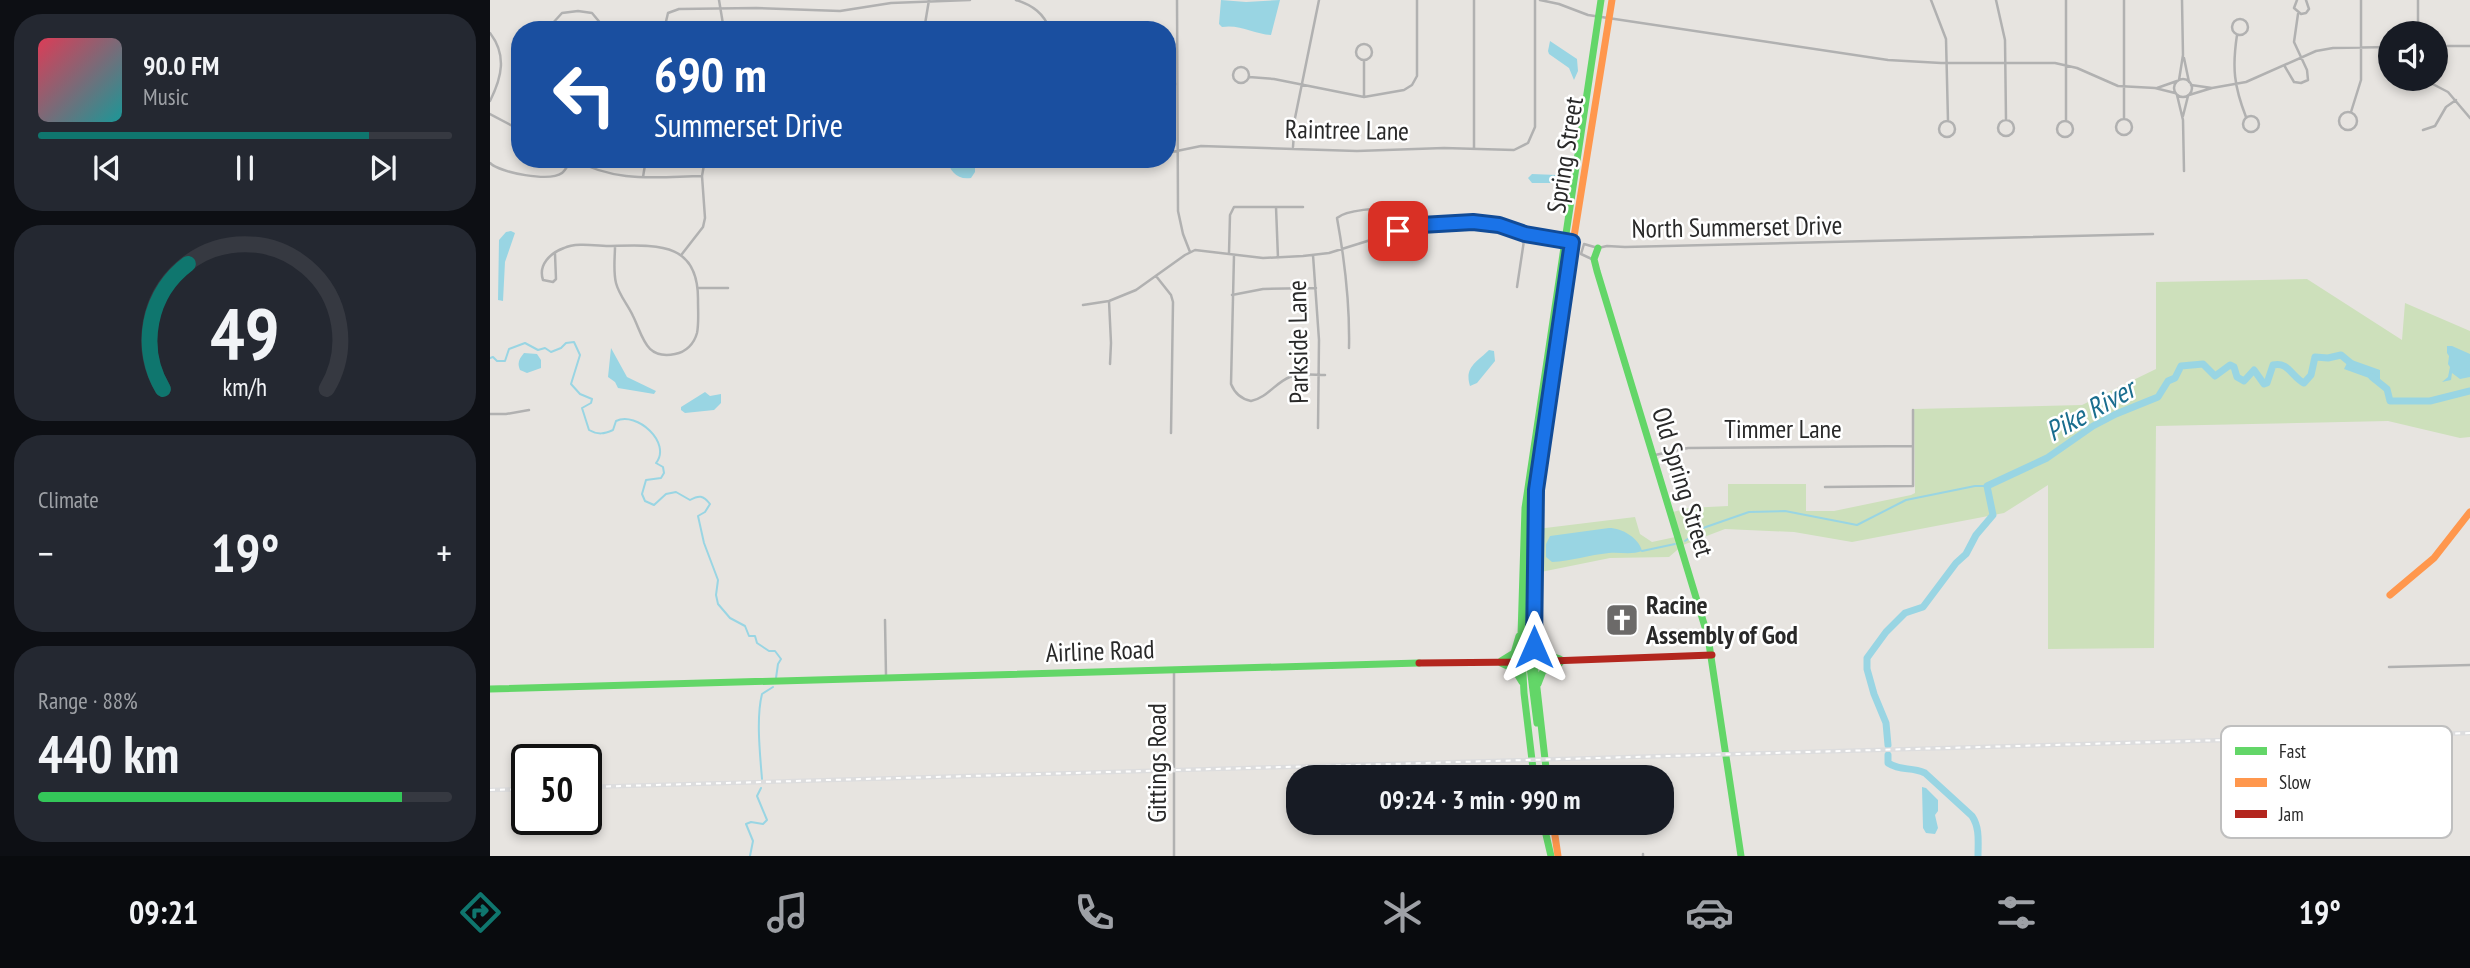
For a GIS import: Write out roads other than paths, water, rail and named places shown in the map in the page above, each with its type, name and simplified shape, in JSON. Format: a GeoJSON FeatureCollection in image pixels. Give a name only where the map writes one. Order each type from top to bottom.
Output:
{"type":"FeatureCollection","features":[{"type":"Feature","properties":{"kind":"main road","name":"Spring Street"},"geometry":{"type":"LineString","coordinates":[[1546,765],[1534,662],[1536,490],[1601,0]]}},
{"type":"Feature","properties":{"kind":"main road","name":"Spring Street"},"geometry":{"type":"LineString","coordinates":[[1533,765],[1524,689],[1521,622],[1522,558],[1528,485],[1612,0]]}},
{"type":"Feature","properties":{"kind":"main road"},"geometry":{"type":"LineString","coordinates":[[1594,260],[1594,253],[1598,248]]}},
{"type":"Feature","properties":{"kind":"main road","name":"Old Spring Street"},"geometry":{"type":"LineString","coordinates":[[1594,260],[1712,655],[1741,856]]}},
{"type":"Feature","properties":{"kind":"main road"},"geometry":{"type":"LineString","coordinates":[[2390,595],[2437,557],[2451,542],[2470,513]]}},
{"type":"Feature","properties":{"kind":"main road"},"geometry":{"type":"LineString","coordinates":[[1522,558],[1528,657],[1534,662]]}},
{"type":"Feature","properties":{"kind":"main road"},"geometry":{"type":"LineString","coordinates":[[1497,662],[1514,653],[1521,622]]}},
{"type":"Feature","properties":{"kind":"main road"},"geometry":{"type":"LineString","coordinates":[[1534,633],[1542,653],[1568,660]]}},
{"type":"Feature","properties":{"kind":"main road","name":"Airline Road"},"geometry":{"type":"LineString","coordinates":[[490,689],[1712,655]]}},
{"type":"Feature","properties":{"kind":"main road"},"geometry":{"type":"LineString","coordinates":[[1538,699],[1539,677],[1543,671],[1568,660]]}},
{"type":"Feature","properties":{"kind":"main road"},"geometry":{"type":"LineString","coordinates":[[1497,662],[1510,666],[1517,672],[1524,689]]}},
{"type":"Feature","properties":{"kind":"main road"},"geometry":{"type":"LineString","coordinates":[[1522,662],[1530,667],[1534,711],[1542,737]]}},
{"type":"Feature","properties":{"kind":"main road"},"geometry":{"type":"LineString","coordinates":[[1546,835],[1551,856]]}},
{"type":"Feature","properties":{"kind":"main road"},"geometry":{"type":"LineString","coordinates":[[1555,835],[1558,856]]}},
{"type":"Feature","properties":{"kind":"street"},"geometry":{"type":"LineString","coordinates":[[719,0],[723,21]]}},
{"type":"Feature","properties":{"kind":"street"},"geometry":{"type":"LineString","coordinates":[[666,21],[668,13],[679,9],[840,11],[891,3],[970,0]]}},
{"type":"Feature","properties":{"kind":"street"},"geometry":{"type":"LineString","coordinates":[[1016,0],[1036,9],[1046,21]]}},
{"type":"Feature","properties":{"kind":"street"},"geometry":{"type":"LineString","coordinates":[[1177,0],[1178,211],[1182,234],[1190,252]]}},
{"type":"Feature","properties":{"kind":"street"},"geometry":{"type":"LineString","coordinates":[[1293,147],[1295,118],[1319,0]]}},
{"type":"Feature","properties":{"kind":"street"},"geometry":{"type":"LineString","coordinates":[[1249,77],[1364,97],[1404,90],[1412,85],[1417,72],[1417,0]]}},
{"type":"Feature","properties":{"kind":"street"},"geometry":{"type":"LineString","coordinates":[[1474,0],[1474,149]]}},
{"type":"Feature","properties":{"kind":"street"},"geometry":{"type":"LineString","coordinates":[[1537,0],[1559,4],[1584,15],[1888,60],[2066,65],[2124,87],[2155,88],[2183,98],[2212,88],[2235,85],[2325,49],[2378,47]]}},
{"type":"Feature","properties":{"kind":"street","name":"Raintree Lane"},"geometry":{"type":"LineString","coordinates":[[1178,150],[1201,146],[1374,151],[1444,148],[1514,150],[1525,146],[1533,136],[1535,127],[1537,0]]}},
{"type":"Feature","properties":{"kind":"street"},"geometry":{"type":"LineString","coordinates":[[1931,0],[1945,33],[1948,121]]}},
{"type":"Feature","properties":{"kind":"street"},"geometry":{"type":"LineString","coordinates":[[1996,0],[2004,31],[2006,120],[2013,127],[2013,132],[2007,136],[1999,133],[1998,128],[1999,123],[2006,120]]}},
{"type":"Feature","properties":{"kind":"street"},"geometry":{"type":"LineString","coordinates":[[2066,0],[2066,121],[2073,128],[2072,133],[2066,137],[2061,136],[2057,129],[2059,124],[2066,121]]}},
{"type":"Feature","properties":{"kind":"street"},"geometry":{"type":"LineString","coordinates":[[2124,0],[2124,119]]}},
{"type":"Feature","properties":{"kind":"street"},"geometry":{"type":"LineString","coordinates":[[2182,0],[2183,55],[2174,88],[2183,120]]}},
{"type":"Feature","properties":{"kind":"street"},"geometry":{"type":"LineString","coordinates":[[2284,65],[2294,82],[2305,82],[2308,75],[2294,42],[2298,14],[2294,8],[2297,0]]}},
{"type":"Feature","properties":{"kind":"street"},"geometry":{"type":"LineString","coordinates":[[2298,14],[2308,11],[2306,0]]}},
{"type":"Feature","properties":{"kind":"street"},"geometry":{"type":"LineString","coordinates":[[2351,113],[2361,80],[2361,0]]}},
{"type":"Feature","properties":{"kind":"street"},"geometry":{"type":"LineString","coordinates":[[2418,0],[2418,21]]}},
{"type":"Feature","properties":{"kind":"street"},"geometry":{"type":"LineString","coordinates":[[926,21],[929,1]]}},
{"type":"Feature","properties":{"kind":"street"},"geometry":{"type":"LineString","coordinates":[[555,21],[562,13],[578,11],[592,13],[598,21]]}},
{"type":"Feature","properties":{"kind":"street"},"geometry":{"type":"LineString","coordinates":[[2241,19],[2247,24],[2248,30],[2237,35],[2233,31],[2233,24],[2241,19]]}},
{"type":"Feature","properties":{"kind":"street"},"geometry":{"type":"LineString","coordinates":[[490,33],[498,43],[502,61],[499,83],[490,101]]}},
{"type":"Feature","properties":{"kind":"street"},"geometry":{"type":"LineString","coordinates":[[2237,35],[2233,63],[2235,85],[2246,117],[2243,121],[2245,129],[2249,132],[2256,130],[2258,120],[2246,117]]}},
{"type":"Feature","properties":{"kind":"street"},"geometry":{"type":"LineString","coordinates":[[1363,44],[1371,50],[1371,55],[1364,60],[1360,59],[1356,52],[1363,44]]}},
{"type":"Feature","properties":{"kind":"street"},"geometry":{"type":"LineString","coordinates":[[2448,47],[2470,46]]}},
{"type":"Feature","properties":{"kind":"street"},"geometry":{"type":"LineString","coordinates":[[2183,55],[2192,91],[2188,96],[2183,120],[2184,171]]}},
{"type":"Feature","properties":{"kind":"street"},"geometry":{"type":"LineString","coordinates":[[1364,60],[1364,97]]}},
{"type":"Feature","properties":{"kind":"street"},"geometry":{"type":"LineString","coordinates":[[1242,68],[1248,72],[1249,77],[1247,82],[1241,83],[1237,82],[1233,75],[1235,70],[1242,68]]}},
{"type":"Feature","properties":{"kind":"street"},"geometry":{"type":"LineString","coordinates":[[2155,88],[2178,81],[2212,88]]}},
{"type":"Feature","properties":{"kind":"street"},"geometry":{"type":"LineString","coordinates":[[2446,91],[2470,118]]}},
{"type":"Feature","properties":{"kind":"street"},"geometry":{"type":"LineString","coordinates":[[2423,130],[2435,126],[2446,107],[2456,100]]}},
{"type":"Feature","properties":{"kind":"street"},"geometry":{"type":"LineString","coordinates":[[2343,113],[2351,113],[2356,122],[2351,129],[2345,129],[2340,126],[2339,118],[2343,113]]}},
{"type":"Feature","properties":{"kind":"street"},"geometry":{"type":"LineString","coordinates":[[490,114],[511,125]]}},
{"type":"Feature","properties":{"kind":"street"},"geometry":{"type":"LineString","coordinates":[[2124,119],[2131,123],[2132,128],[2125,135],[2116,128],[2119,121],[2124,119]]}},
{"type":"Feature","properties":{"kind":"street"},"geometry":{"type":"LineString","coordinates":[[1948,121],[1954,125],[1955,130],[1951,136],[1945,137],[1941,134],[1940,127],[1948,121]]}},
{"type":"Feature","properties":{"kind":"street"},"geometry":{"type":"LineString","coordinates":[[490,163],[498,170],[549,178],[562,173],[566,168]]}},
{"type":"Feature","properties":{"kind":"street"},"geometry":{"type":"LineString","coordinates":[[589,168],[621,177],[702,176]]}},
{"type":"Feature","properties":{"kind":"street"},"geometry":{"type":"LineString","coordinates":[[643,177],[644,168]]}},
{"type":"Feature","properties":{"kind":"street"},"geometry":{"type":"LineString","coordinates":[[682,254],[703,227],[703,168]]}},
{"type":"Feature","properties":{"kind":"street"},"geometry":{"type":"LineString","coordinates":[[1228,253],[1230,215],[1234,207],[1303,206]]}},
{"type":"Feature","properties":{"kind":"street"},"geometry":{"type":"LineString","coordinates":[[1276,207],[1278,258]]}},
{"type":"Feature","properties":{"kind":"street"},"geometry":{"type":"LineString","coordinates":[[1349,348],[1349,291],[1337,218],[1341,214],[1385,208],[1392,210],[1401,230]]}},
{"type":"Feature","properties":{"kind":"street"},"geometry":{"type":"LineString","coordinates":[[1083,305],[1109,301],[1136,290],[1190,252],[1208,250],[1278,258],[1313,255],[1421,225],[1473,222],[1499,225],[1525,234],[1569,242]]}},
{"type":"Feature","properties":{"kind":"street"},"geometry":{"type":"LineString","coordinates":[[1517,287],[1525,234]]}},
{"type":"Feature","properties":{"kind":"street","name":"North Summerset Drive"},"geometry":{"type":"LineString","coordinates":[[1594,260],[1581,254],[1584,244],[1598,248],[2153,234]]}},
{"type":"Feature","properties":{"kind":"street"},"geometry":{"type":"LineString","coordinates":[[555,254],[556,279],[548,282],[544,280],[542,270],[545,261],[565,246],[653,244],[682,254],[692,268],[698,288],[697,334],[692,344],[678,354],[651,351],[643,342],[616,282],[615,246]]}},
{"type":"Feature","properties":{"kind":"street"},"geometry":{"type":"LineString","coordinates":[[1234,254],[1231,384],[1238,396],[1257,400],[1288,377],[1325,375]]}},
{"type":"Feature","properties":{"kind":"street","name":"Parkside Lane"},"geometry":{"type":"LineString","coordinates":[[1313,255],[1319,374],[1318,428]]}},
{"type":"Feature","properties":{"kind":"street"},"geometry":{"type":"LineString","coordinates":[[1156,276],[1166,287],[1173,302],[1171,433]]}},
{"type":"Feature","properties":{"kind":"street"},"geometry":{"type":"LineString","coordinates":[[698,288],[728,288]]}},
{"type":"Feature","properties":{"kind":"street"},"geometry":{"type":"LineString","coordinates":[[1232,295],[1263,289],[1316,288]]}},
{"type":"Feature","properties":{"kind":"street"},"geometry":{"type":"LineString","coordinates":[[1109,301],[1110,364]]}},
{"type":"Feature","properties":{"kind":"street"},"geometry":{"type":"LineString","coordinates":[[490,414],[529,410]]}},
{"type":"Feature","properties":{"kind":"street"},"geometry":{"type":"LineString","coordinates":[[1825,487],[1913,486],[1913,410]]}},
{"type":"Feature","properties":{"kind":"street","name":"Timmer Lane"},"geometry":{"type":"LineString","coordinates":[[1653,456],[1688,448],[1913,446]]}},
{"type":"Feature","properties":{"kind":"street"},"geometry":{"type":"LineString","coordinates":[[885,620],[886,679]]}},
{"type":"Feature","properties":{"kind":"street"},"geometry":{"type":"LineString","coordinates":[[2389,667],[2470,665]]}},
{"type":"Feature","properties":{"kind":"street","name":"Gittings Road"},"geometry":{"type":"LineString","coordinates":[[1174,670],[1174,856]]}},
{"type":"Feature","properties":{"kind":"water"},"geometry":{"type":"Polygon","coordinates":[[[1221,0],[1280,0],[1271,35],[1222,27],[1219,24],[1221,0]]]}},
{"type":"Feature","properties":{"kind":"water"},"geometry":{"type":"Polygon","coordinates":[[[1550,41],[1577,59],[1578,71],[1574,80],[1569,68],[1549,54],[1550,41]]]}},
{"type":"Feature","properties":{"kind":"water"},"geometry":{"type":"Polygon","coordinates":[[[950,168],[975,168],[971,178],[958,176],[950,168]]]}},
{"type":"Feature","properties":{"kind":"water"},"geometry":{"type":"Polygon","coordinates":[[[1532,174],[1557,175],[1559,178],[1556,183],[1532,183],[1528,178],[1532,174]]]}},
{"type":"Feature","properties":{"kind":"water"},"geometry":{"type":"Polygon","coordinates":[[[506,232],[515,233],[505,262],[503,301],[498,300],[499,240],[506,232]]]}},
{"type":"Feature","properties":{"kind":"water"},"geometry":{"type":"Polygon","coordinates":[[[2447,346],[2470,354],[2470,377],[2460,379],[2452,373],[2451,380],[2442,382],[2448,377],[2450,367],[2447,346]]]}},
{"type":"Feature","properties":{"kind":"water"},"geometry":{"type":"Polygon","coordinates":[[[611,348],[627,377],[656,391],[654,394],[618,388],[608,377],[611,348]]]}},
{"type":"Feature","properties":{"kind":"water"},"geometry":{"type":"Polygon","coordinates":[[[1489,350],[1494,351],[1495,361],[1477,383],[1470,386],[1470,369],[1489,350]]]}},
{"type":"Feature","properties":{"kind":"water"},"geometry":{"type":"Polygon","coordinates":[[[524,353],[537,354],[541,360],[541,368],[527,373],[520,370],[519,361],[524,353]]]}},
{"type":"Feature","properties":{"kind":"water"},"geometry":{"type":"Polygon","coordinates":[[[2349,359],[2380,370],[2380,382],[2344,369],[2349,359]]]}},
{"type":"Feature","properties":{"kind":"water"},"geometry":{"type":"Polygon","coordinates":[[[705,392],[710,396],[721,394],[721,403],[714,410],[685,413],[681,410],[681,407],[705,392]]]}},
{"type":"Feature","properties":{"kind":"water"},"geometry":{"type":"Polygon","coordinates":[[[1609,528],[1629,535],[1642,551],[1552,562],[1546,557],[1546,544],[1550,536],[1609,528]]]}},
{"type":"Feature","properties":{"kind":"water"},"geometry":{"type":"Polygon","coordinates":[[[1922,787],[1938,800],[1938,811],[1935,815],[1938,828],[1935,834],[1926,833],[1923,828],[1922,787]]]}},
{"type":"Feature","properties":{"kind":"waterway"},"geometry":{"type":"LineString","coordinates":[[490,358],[505,361],[509,349],[525,343],[538,350],[545,348],[551,352],[566,343],[574,342],[580,355],[571,384],[580,394],[592,399],[591,403],[582,408],[589,430],[607,432],[613,430],[616,421],[624,419],[642,425],[656,438],[660,455],[656,463],[663,467],[664,473],[661,478],[646,480],[642,494],[645,501],[654,505],[666,494],[676,492],[690,500],[703,497],[710,504],[705,512],[698,516],[704,543],[718,580],[718,604],[730,618],[745,626],[749,636],[755,636],[757,643],[769,651],[775,651],[781,659],[776,678]]}},
{"type":"Feature","properties":{"kind":"waterway","name":"Pike River"},"geometry":{"type":"LineString","coordinates":[[1888,745],[1886,723],[1874,694],[1867,658],[1886,632],[1905,613],[1923,607],[1966,554],[1976,535],[1993,515],[1987,486],[2047,458],[2093,426],[2116,414],[2158,397],[2168,381],[2175,378],[2181,366],[2203,364],[2215,376],[2230,365],[2234,367],[2237,377],[2244,381],[2254,370],[2264,384],[2267,383],[2273,365],[2286,367],[2304,383],[2311,375],[2315,357],[2341,355],[2353,365]]}},
{"type":"Feature","properties":{"kind":"waterway","name":"Pike River"},"geometry":{"type":"LineString","coordinates":[[2372,377],[2387,389],[2390,401],[2430,401],[2470,391]]}},
{"type":"Feature","properties":{"kind":"waterway"},"geometry":{"type":"LineString","coordinates":[[1685,541],[1703,528],[1749,512],[1785,511],[1857,525],[1906,500],[1987,486]]}},
{"type":"Feature","properties":{"kind":"waterway"},"geometry":{"type":"LineString","coordinates":[[1642,551],[1675,544]]}},
{"type":"Feature","properties":{"kind":"waterway"},"geometry":{"type":"LineString","coordinates":[[762,779],[760,704],[762,694],[773,687]]}},
{"type":"Feature","properties":{"kind":"waterway","name":"Pike River"},"geometry":{"type":"LineString","coordinates":[[1888,755],[1888,763],[1893,766],[1925,773],[1972,816],[1977,830],[1978,856]]}},
{"type":"Feature","properties":{"kind":"waterway"},"geometry":{"type":"LineString","coordinates":[[750,856],[753,841],[746,824],[763,824],[767,820],[757,796],[761,788]]}},
{"type":"Feature","properties":{"kind":"railway"},"geometry":{"type":"LineString","coordinates":[[2452,734],[2470,733]]}},
{"type":"Feature","properties":{"kind":"railway"},"geometry":{"type":"LineString","coordinates":[[602,787],[2221,740]]}},
{"type":"Feature","properties":{"kind":"railway"},"geometry":{"type":"LineString","coordinates":[[490,790],[511,789]]}},
{"type":"Feature","properties":{"kind":"place","name":"Racine Assembly of God"},"geometry":{"type":"Point","coordinates":[1622,620]}}]}
